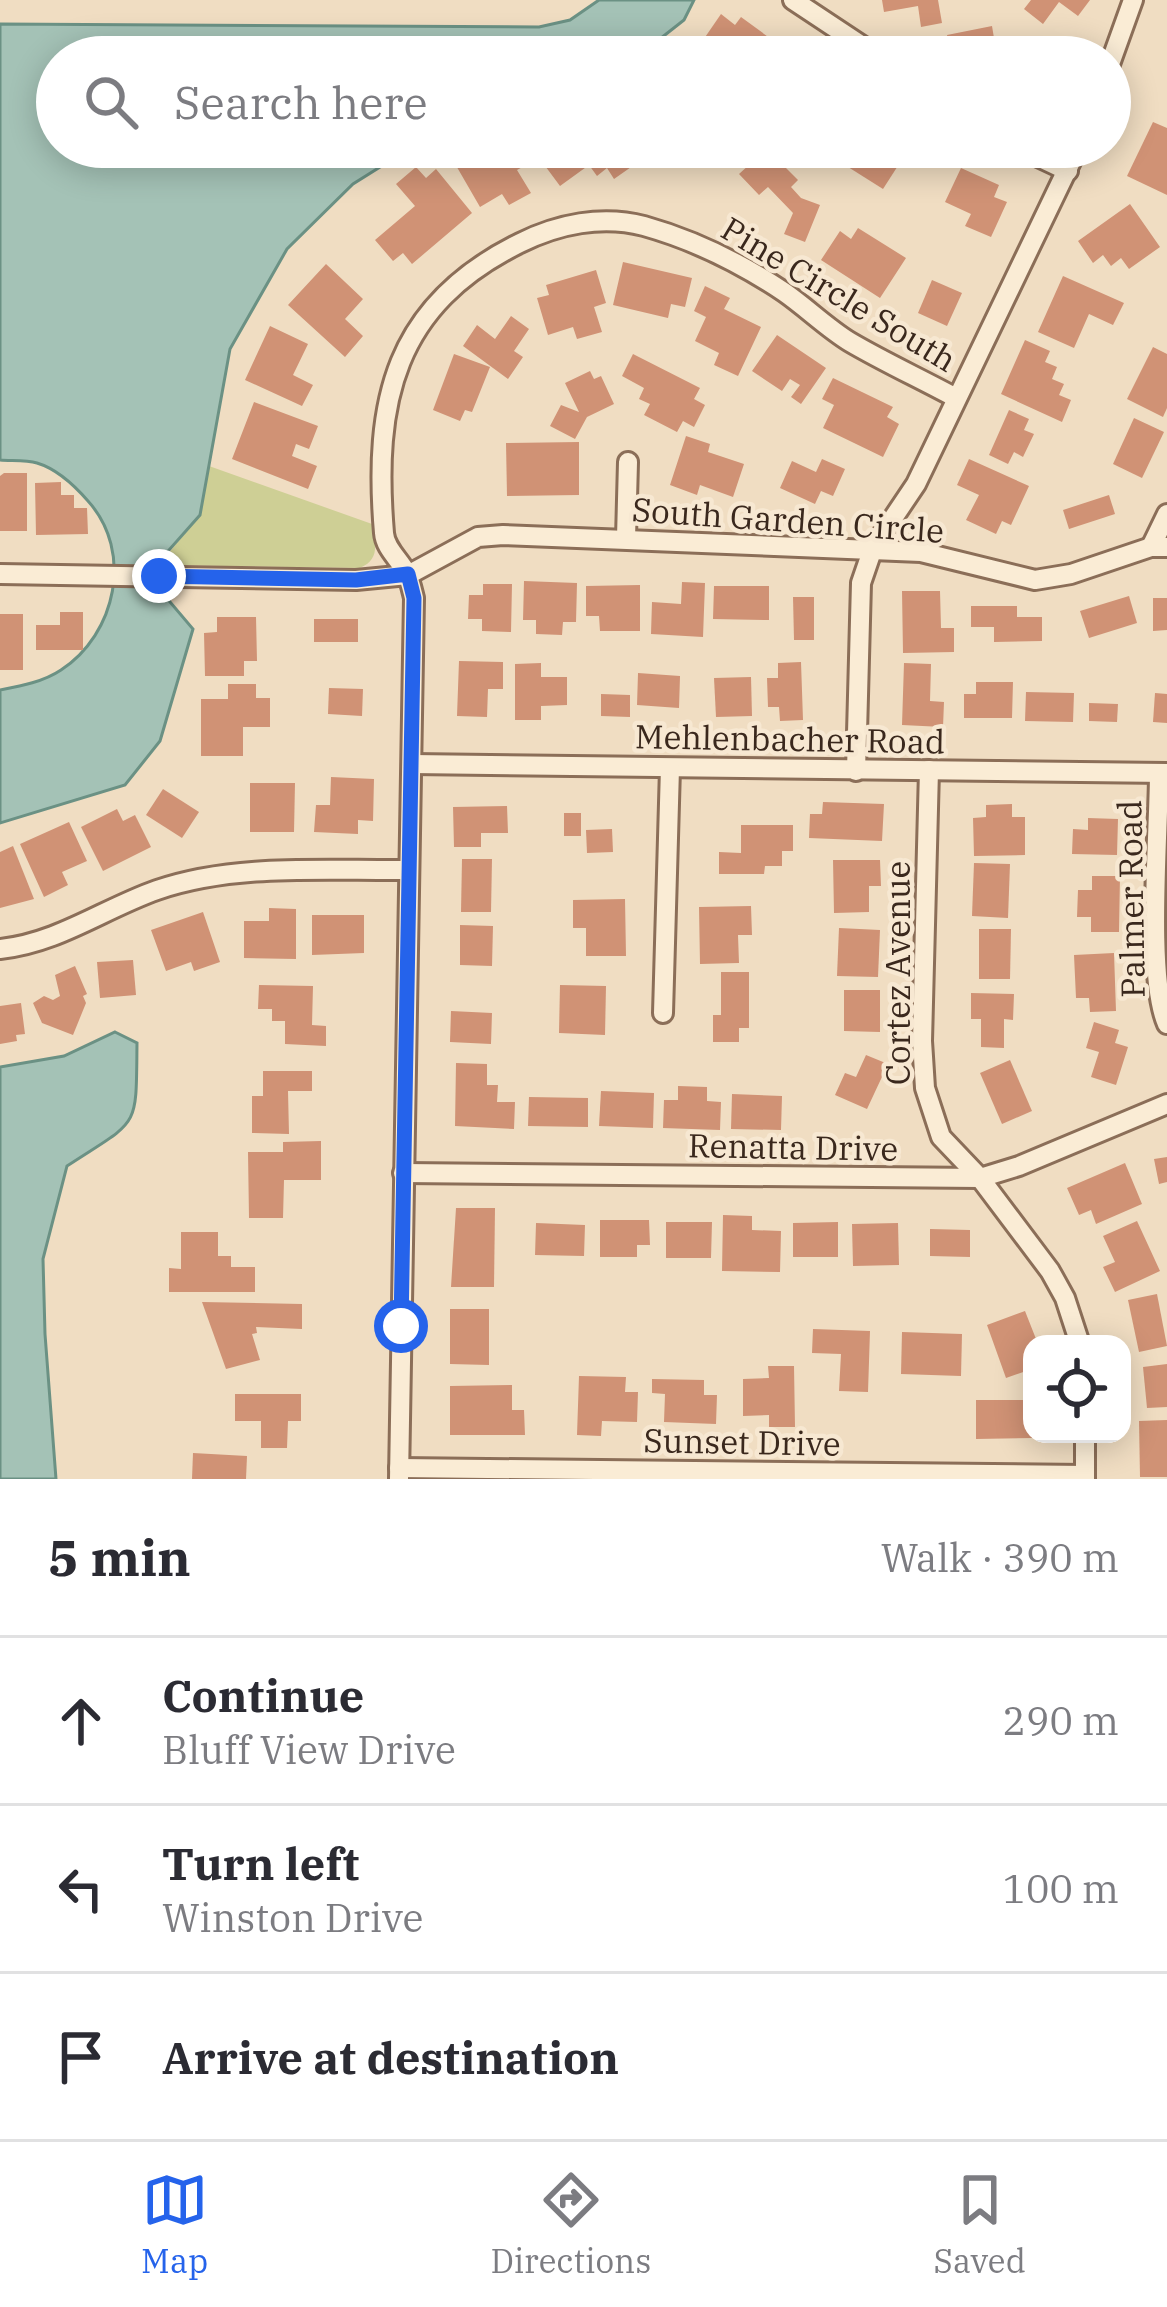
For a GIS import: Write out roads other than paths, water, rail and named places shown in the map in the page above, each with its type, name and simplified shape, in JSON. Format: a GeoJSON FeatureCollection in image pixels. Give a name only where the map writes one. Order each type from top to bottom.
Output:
{"type":"FeatureCollection","features":[{"type":"Feature","properties":{"kind":"street"},"geometry":{"type":"LineString","coordinates":[[793,0],[847,36]]}},
{"type":"Feature","properties":{"kind":"street"},"geometry":{"type":"LineString","coordinates":[[1120,36],[1133,0]]}},
{"type":"Feature","properties":{"kind":"street"},"geometry":{"type":"LineString","coordinates":[[1062,168],[1068,171]]}},
{"type":"Feature","properties":{"kind":"street"},"geometry":{"type":"LineString","coordinates":[[856,771],[861,583],[874,548],[916,484],[1069,168]]}},
{"type":"Feature","properties":{"kind":"street","name":"Pine Circle South"},"geometry":{"type":"LineString","coordinates":[[399,1474],[414,598],[408,574],[384,540],[384,433],[399,362],[426,311],[482,262],[551,228],[594,222],[640,225],[708,248],[784,292],[847,340],[956,398]]}},
{"type":"Feature","properties":{"kind":"street"},"geometry":{"type":"LineString","coordinates":[[626,538],[628,462]]}},
{"type":"Feature","properties":{"kind":"street"},"geometry":{"type":"LineString","coordinates":[[1159,547],[1167,514]]}},
{"type":"Feature","properties":{"kind":"street","name":"South Garden Circle"},"geometry":{"type":"LineString","coordinates":[[408,574],[478,537],[874,548],[921,552],[1035,580],[1159,547]]}},
{"type":"Feature","properties":{"kind":"street"},"geometry":{"type":"LineString","coordinates":[[0,574],[356,580],[408,574]]}},
{"type":"Feature","properties":{"kind":"street","name":"Mehlenbacher Road"},"geometry":{"type":"LineString","coordinates":[[412,764],[1163,773]]}},
{"type":"Feature","properties":{"kind":"street"},"geometry":{"type":"LineString","coordinates":[[662,1012],[670,768]]}},
{"type":"Feature","properties":{"kind":"street","name":"Cortez Avenue"},"geometry":{"type":"LineString","coordinates":[[929,770],[925,1088],[941,1137],[980,1178],[1050,1270],[1077,1335]]}},
{"type":"Feature","properties":{"kind":"street","name":"Palmer Road"},"geometry":{"type":"LineString","coordinates":[[1163,773],[1157,962],[1160,1009],[1167,1024]]}},
{"type":"Feature","properties":{"kind":"street"},"geometry":{"type":"LineString","coordinates":[[0,950],[73,929],[159,889],[215,877],[409,869]]}},
{"type":"Feature","properties":{"kind":"street","name":"Renatta Drive"},"geometry":{"type":"LineString","coordinates":[[404,1173],[980,1178],[1167,1103]]}},
{"type":"Feature","properties":{"kind":"street"},"geometry":{"type":"LineString","coordinates":[[1084,1443],[1085,1477]]}},
{"type":"Feature","properties":{"kind":"street","name":"Sunset Drive"},"geometry":{"type":"LineString","coordinates":[[399,1474],[1085,1477]]}}]}
